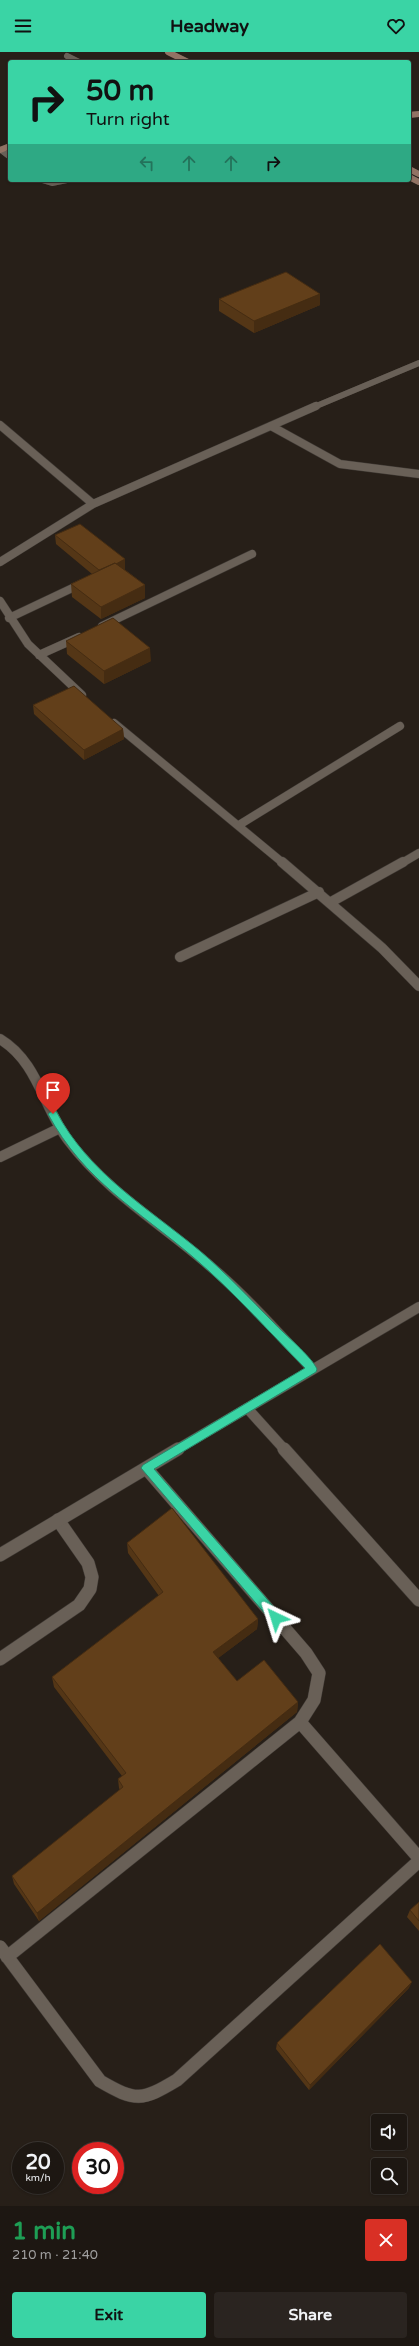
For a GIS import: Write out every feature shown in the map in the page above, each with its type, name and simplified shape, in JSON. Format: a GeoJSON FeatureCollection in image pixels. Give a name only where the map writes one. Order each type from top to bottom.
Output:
{"type":"FeatureCollection","features":[{"type":"Feature","properties":{"kind":"main road"},"geometry":{"type":"LineString","coordinates":[[168,52],[184,60]]}},
{"type":"Feature","properties":{"kind":"street"},"geometry":{"type":"LineString","coordinates":[[67,56],[74,60]]}},
{"type":"Feature","properties":{"kind":"street"},"geometry":{"type":"LineString","coordinates":[[0,562],[93,504],[419,363]]}},
{"type":"Feature","properties":{"kind":"street"},"geometry":{"type":"LineString","coordinates":[[411,366],[419,372]]}},
{"type":"Feature","properties":{"kind":"street"},"geometry":{"type":"LineString","coordinates":[[0,425],[93,504]]}},
{"type":"Feature","properties":{"kind":"street"},"geometry":{"type":"LineString","coordinates":[[271,426],[340,464],[419,474]]}},
{"type":"Feature","properties":{"kind":"street"},"geometry":{"type":"LineString","coordinates":[[39,655],[252,554]]}},
{"type":"Feature","properties":{"kind":"street"},"geometry":{"type":"LineString","coordinates":[[9,618],[85,582]]}},
{"type":"Feature","properties":{"kind":"street"},"geometry":{"type":"LineString","coordinates":[[1,605],[9,618],[39,655],[88,700]]}},
{"type":"Feature","properties":{"kind":"street"},"geometry":{"type":"LineString","coordinates":[[105,716],[332,902],[382,948],[419,986]]}},
{"type":"Feature","properties":{"kind":"street"},"geometry":{"type":"LineString","coordinates":[[239,825],[400,726]]}},
{"type":"Feature","properties":{"kind":"street"},"geometry":{"type":"LineString","coordinates":[[332,902],[419,853]]}},
{"type":"Feature","properties":{"kind":"street"},"geometry":{"type":"LineString","coordinates":[[180,957],[319,892]]}},
{"type":"Feature","properties":{"kind":"street"},"geometry":{"type":"LineString","coordinates":[[0,1038],[10,1043],[23,1057],[60,1128],[89,1165],[109,1185],[220,1275],[312,1369]]}},
{"type":"Feature","properties":{"kind":"street"},"geometry":{"type":"LineString","coordinates":[[0,1157],[60,1128]]}},
{"type":"Feature","properties":{"kind":"street"},"geometry":{"type":"LineString","coordinates":[[0,1556],[312,1369],[419,1307]]}},
{"type":"Feature","properties":{"kind":"street"},"geometry":{"type":"LineString","coordinates":[[247,1408],[419,1600]]}},
{"type":"Feature","properties":{"kind":"street"},"geometry":{"type":"LineString","coordinates":[[146,1468],[306,1653],[319,1673],[314,1700],[300,1722],[4,1952],[100,2081],[124,2095],[151,2096],[177,2080],[419,1861]]}},
{"type":"Feature","properties":{"kind":"street"},"geometry":{"type":"LineString","coordinates":[[0,1659],[79,1605],[88,1594],[92,1578],[89,1565],[58,1520]]}},
{"type":"Feature","properties":{"kind":"street"},"geometry":{"type":"LineString","coordinates":[[300,1722],[419,1858]]}},
{"type":"Feature","properties":{"kind":"building"},"geometry":{"type":"Polygon","coordinates":[[[286,272],[320,294],[254,321],[219,299],[286,272]]]}},
{"type":"Feature","properties":{"kind":"building"},"geometry":{"type":"Polygon","coordinates":[[[80,524],[125,559],[99,570],[55,535],[80,524]]]}},
{"type":"Feature","properties":{"kind":"building"},"geometry":{"type":"Polygon","coordinates":[[[115,563],[145,585],[101,607],[71,584],[115,563]]]}},
{"type":"Feature","properties":{"kind":"building"},"geometry":{"type":"Polygon","coordinates":[[[113,618],[150,648],[104,671],[66,641],[113,618]]]}},
{"type":"Feature","properties":{"kind":"building"},"geometry":{"type":"Polygon","coordinates":[[[74,686],[123,729],[84,750],[33,705],[74,686]]]}},
{"type":"Feature","properties":{"kind":"building"},"geometry":{"type":"Polygon","coordinates":[[[172,1508],[258,1619],[213,1652],[237,1681],[264,1660],[298,1702],[37,1913],[12,1876],[123,1787],[118,1779],[126,1773],[52,1677],[163,1592],[127,1543],[172,1508]]]}},
{"type":"Feature","properties":{"kind":"building"},"geometry":{"type":"Polygon","coordinates":[[[419,1902],[419,1921],[410,1910],[419,1902]]]}},
{"type":"Feature","properties":{"kind":"building"},"geometry":{"type":"Polygon","coordinates":[[[380,1944],[412,1982],[310,2085],[277,2043],[380,1944]]]}},
{"type":"Feature","properties":{"kind":"route"},"geometry":{"type":"LineString","coordinates":[[53,1114],[60,1128],[89,1165],[109,1185],[220,1275],[312,1369],[146,1468],[276,1618]]}}]}
